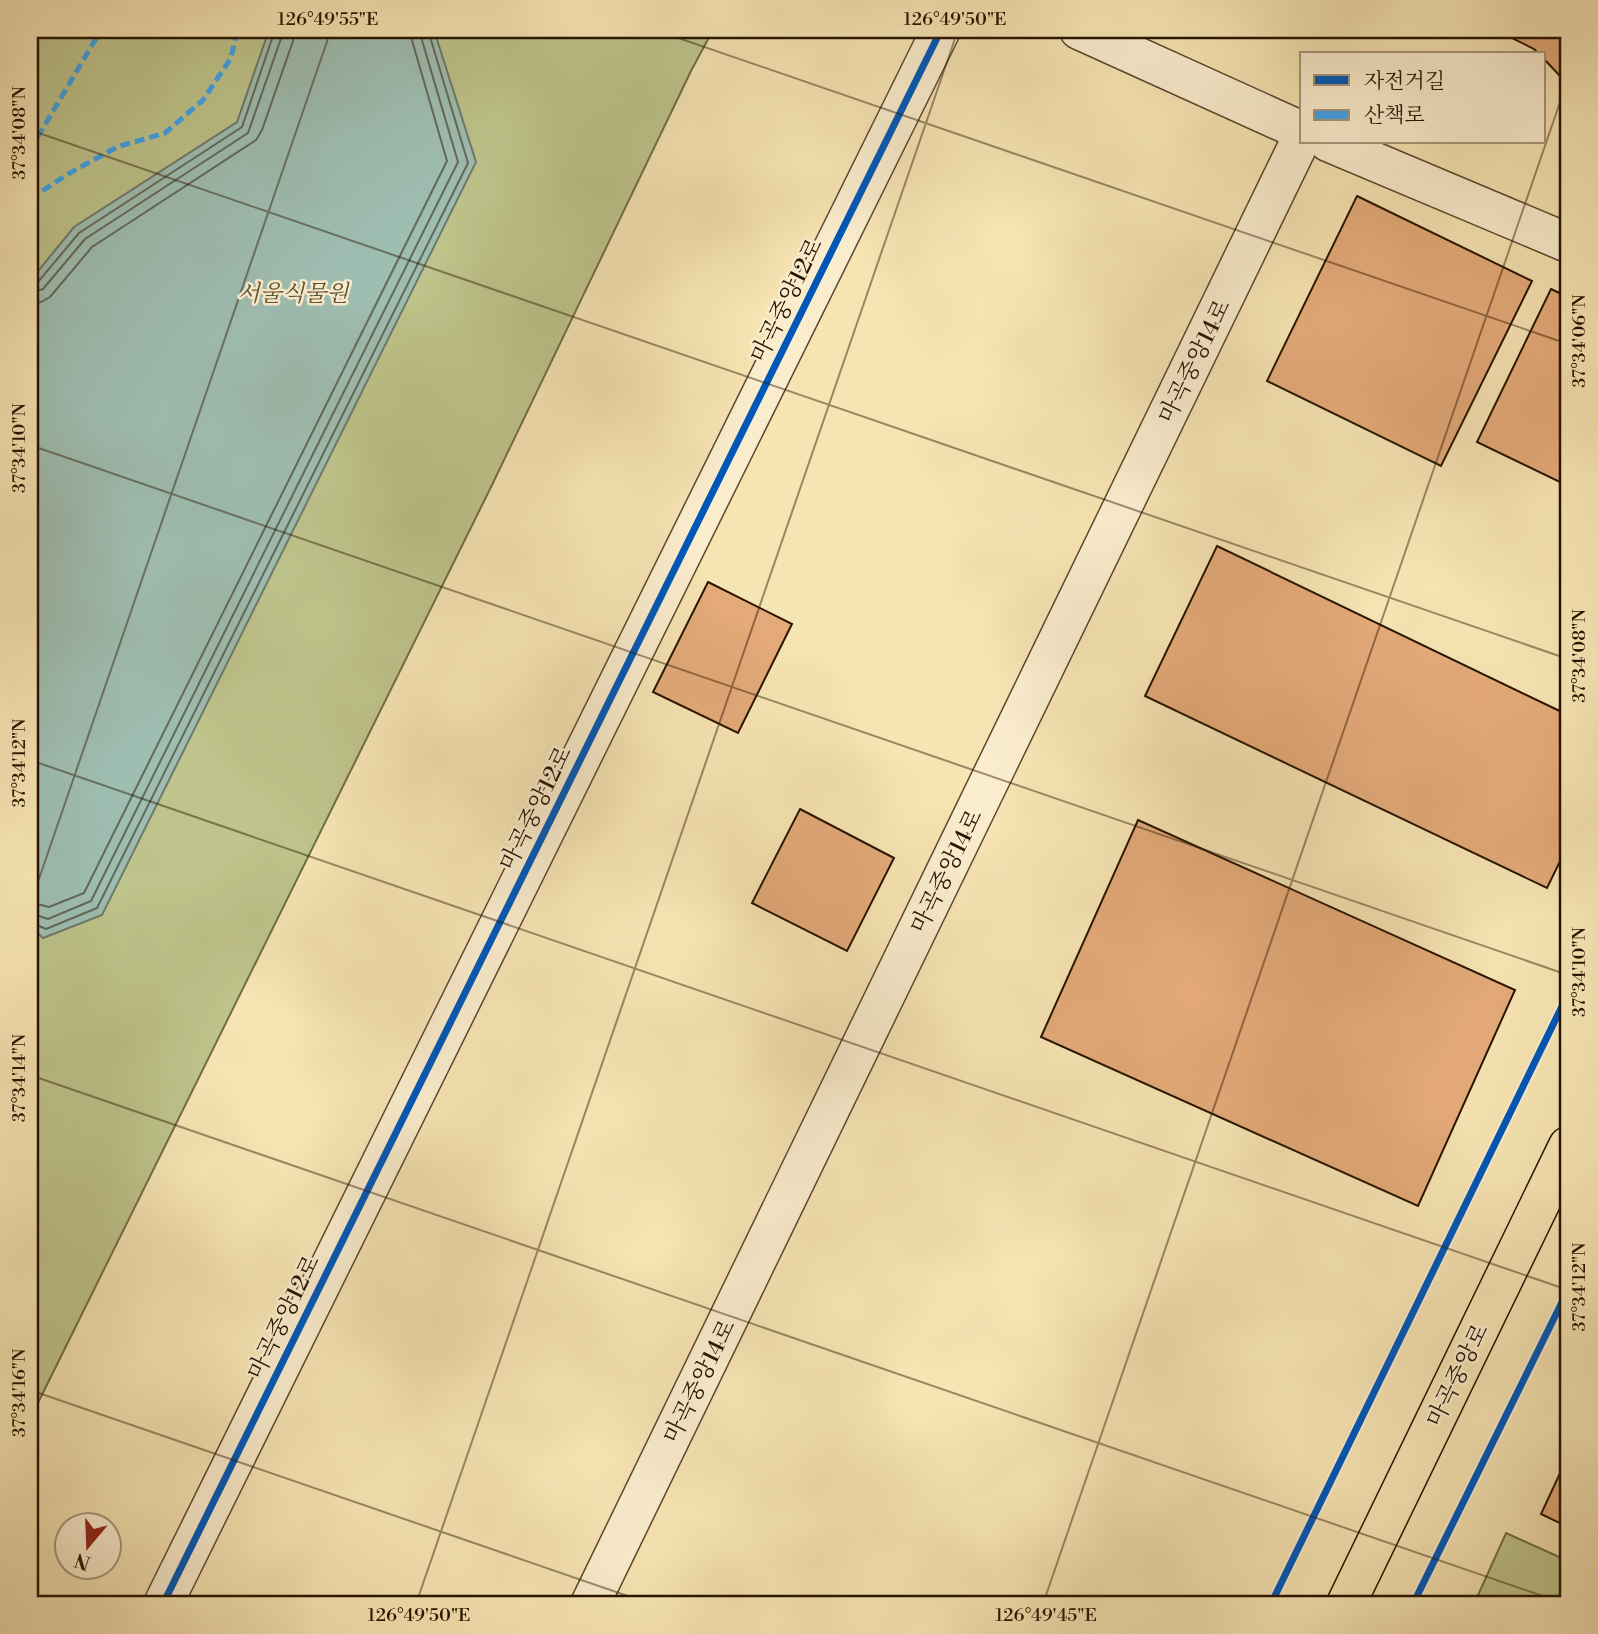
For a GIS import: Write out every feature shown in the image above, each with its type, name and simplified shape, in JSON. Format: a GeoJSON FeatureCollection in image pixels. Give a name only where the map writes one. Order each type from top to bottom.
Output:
{"type":"FeatureCollection","features":[{"type":"Feature","properties":{"kind":"main road","name":"마곡중앙로"},"geometry":{"type":"LineString","coordinates":[[1346,1604],[1568,1146]]}},
{"type":"Feature","properties":{"kind":"street","name":"마곡중앙12로"},"geometry":{"type":"LineString","coordinates":[[163,1604],[941,30]]}},
{"type":"Feature","properties":{"kind":"street"},"geometry":{"type":"LineString","coordinates":[[1079,30],[1300,130]]}},
{"type":"Feature","properties":{"kind":"street","name":"마곡중앙14로"},"geometry":{"type":"LineString","coordinates":[[590,1604],[1300,141]]}},
{"type":"Feature","properties":{"kind":"street"},"geometry":{"type":"LineString","coordinates":[[1333,144],[1568,243]]}},
{"type":"Feature","properties":{"kind":"green space","name":"서울식물원"},"geometry":{"type":"Polygon","coordinates":[[[30,30],[713,30],[492,485],[30,1419],[30,30]]]}},
{"type":"Feature","properties":{"kind":"green space"},"geometry":{"type":"Polygon","coordinates":[[[1506,1533],[1568,1561],[1568,1604],[1474,1604],[1506,1533]]]}},
{"type":"Feature","properties":{"kind":"water"},"geometry":{"type":"Polygon","coordinates":[[[269,30],[434,30],[476,162],[102,915],[43,938],[30,926],[30,281],[74,227],[237,122],[269,30]]]}},
{"type":"Feature","properties":{"kind":"building"},"geometry":{"type":"Polygon","coordinates":[[[1496,30],[1568,30],[1568,91],[1562,78],[1546,61],[1546,52],[1537,52],[1496,30]]]}},
{"type":"Feature","properties":{"kind":"building"},"geometry":{"type":"Polygon","coordinates":[[[1357,196],[1532,281],[1441,466],[1267,381],[1357,196]]]}},
{"type":"Feature","properties":{"kind":"building"},"geometry":{"type":"Polygon","coordinates":[[[1551,289],[1568,297],[1568,486],[1477,442],[1551,289]]]}},
{"type":"Feature","properties":{"kind":"building"},"geometry":{"type":"Polygon","coordinates":[[[1217,546],[1568,715],[1568,845],[1547,888],[1145,696],[1217,546]]]}},
{"type":"Feature","properties":{"kind":"building"},"geometry":{"type":"Polygon","coordinates":[[[708,582],[792,624],[738,733],[653,692],[708,582]]]}},
{"type":"Feature","properties":{"kind":"building"},"geometry":{"type":"Polygon","coordinates":[[[800,809],[894,858],[847,951],[752,903],[800,809]]]}},
{"type":"Feature","properties":{"kind":"building"},"geometry":{"type":"Polygon","coordinates":[[[1138,820],[1515,990],[1418,1206],[1041,1037],[1138,820]]]}},
{"type":"Feature","properties":{"kind":"building"},"geometry":{"type":"Polygon","coordinates":[[[1568,1456],[1568,1527],[1541,1514],[1568,1456]]]}},
{"type":"Feature","properties":{"kind":"marked path"},"geometry":{"type":"LineString","coordinates":[[30,150],[101,30]]}},
{"type":"Feature","properties":{"kind":"marked path"},"geometry":{"type":"LineString","coordinates":[[30,199],[117,147],[165,133],[203,100],[231,58],[237,30]]}},
{"type":"Feature","properties":{"kind":"cycle path"},"geometry":{"type":"LineString","coordinates":[[163,1604],[941,30]]}},
{"type":"Feature","properties":{"kind":"cycle path"},"geometry":{"type":"LineString","coordinates":[[1271,1604],[1568,994]]}},
{"type":"Feature","properties":{"kind":"cycle path"},"geometry":{"type":"LineString","coordinates":[[1413,1604],[1568,1290]]}}]}
